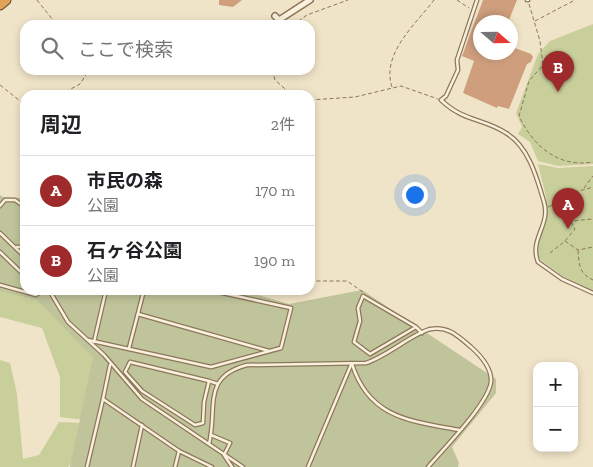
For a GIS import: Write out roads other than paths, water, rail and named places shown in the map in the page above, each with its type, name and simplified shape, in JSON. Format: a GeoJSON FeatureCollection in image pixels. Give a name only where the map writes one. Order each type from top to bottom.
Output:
{"type":"FeatureCollection","features":[{"type":"Feature","properties":{"kind":"highway"},"geometry":{"type":"LineString","coordinates":[[0,5],[6,0]]}},
{"type":"Feature","properties":{"kind":"street"},"geometry":{"type":"LineString","coordinates":[[275,16],[279,20],[310,0]]}},
{"type":"Feature","properties":{"kind":"lane"},"geometry":{"type":"LineString","coordinates":[[477,0],[457,60],[458,70],[446,96],[441,100],[456,114],[505,132],[520,144],[526,153],[546,208],[544,221],[534,246],[538,262],[562,279],[593,293]]}},
{"type":"Feature","properties":{"kind":"lane"},"geometry":{"type":"LineString","coordinates":[[0,206],[6,200],[15,200],[20,204]]}},
{"type":"Feature","properties":{"kind":"lane"},"geometry":{"type":"LineString","coordinates":[[0,232],[20,251]]}},
{"type":"Feature","properties":{"kind":"lane"},"geometry":{"type":"LineString","coordinates":[[0,252],[20,271]]}},
{"type":"Feature","properties":{"kind":"lane"},"geometry":{"type":"LineString","coordinates":[[0,285],[20,291]]}},
{"type":"Feature","properties":{"kind":"lane"},"geometry":{"type":"LineString","coordinates":[[52,295],[68,322],[93,343],[142,400],[243,467]]}},
{"type":"Feature","properties":{"kind":"lane"},"geometry":{"type":"LineString","coordinates":[[93,343],[105,295]]}},
{"type":"Feature","properties":{"kind":"lane"},"geometry":{"type":"LineString","coordinates":[[129,348],[143,295]]}},
{"type":"Feature","properties":{"kind":"lane"},"geometry":{"type":"LineString","coordinates":[[93,343],[129,348],[211,367],[281,348],[291,308],[231,295]]}},
{"type":"Feature","properties":{"kind":"lane"},"geometry":{"type":"LineString","coordinates":[[416,327],[370,354],[354,342],[360,321],[358,308],[363,296],[416,327],[422,333]]}},
{"type":"Feature","properties":{"kind":"lane"},"geometry":{"type":"LineString","coordinates":[[138,314],[270,351]]}},
{"type":"Feature","properties":{"kind":"lane"},"geometry":{"type":"LineString","coordinates":[[209,444],[211,435],[211,405],[218,384],[231,369],[247,365],[352,364],[382,358],[429,329],[449,330],[477,352],[486,364],[491,380],[487,397],[428,467]]}},
{"type":"Feature","properties":{"kind":"lane"},"geometry":{"type":"LineString","coordinates":[[209,381],[204,402],[203,423],[195,425],[142,391],[125,372],[130,362],[209,381],[218,384]]}},
{"type":"Feature","properties":{"kind":"lane"},"geometry":{"type":"LineString","coordinates":[[352,364],[367,397],[398,418],[459,430]]}},
{"type":"Feature","properties":{"kind":"lane"},"geometry":{"type":"LineString","coordinates":[[308,467],[352,364]]}},
{"type":"Feature","properties":{"kind":"lane"},"geometry":{"type":"LineString","coordinates":[[87,467],[110,365]]}},
{"type":"Feature","properties":{"kind":"lane"},"geometry":{"type":"LineString","coordinates":[[103,399],[180,450],[212,467]]}},
{"type":"Feature","properties":{"kind":"lane"},"geometry":{"type":"LineString","coordinates":[[133,467],[142,425]]}},
{"type":"Feature","properties":{"kind":"lane"},"geometry":{"type":"LineString","coordinates":[[211,435],[230,442],[224,455]]}},
{"type":"Feature","properties":{"kind":"lane"},"geometry":{"type":"LineString","coordinates":[[175,467],[180,450]]}},
{"type":"Feature","properties":{"kind":"lane"},"geometry":{"type":"LineString","coordinates":[[224,455],[232,467]]}},
{"type":"Feature","properties":{"kind":"place","name":"石ヶ谷公園"},"geometry":{"type":"Point","coordinates":[558,92]}},
{"type":"Feature","properties":{"kind":"place","name":"市民の森"},"geometry":{"type":"Point","coordinates":[568,229]}}]}
